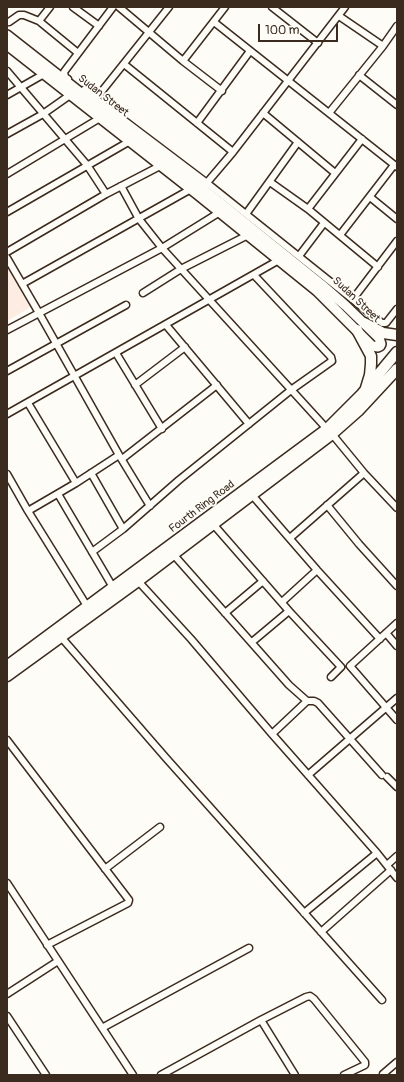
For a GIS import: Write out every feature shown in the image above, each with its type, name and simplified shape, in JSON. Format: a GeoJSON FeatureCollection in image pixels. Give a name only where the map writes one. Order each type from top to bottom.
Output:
{"type":"FeatureCollection","features":[{"type":"Feature","properties":{"kind":"main road","name":"Sudan Street"},"geometry":{"type":"LineString","coordinates":[[7,35],[94,101],[199,188],[322,285],[360,326]]}},
{"type":"Feature","properties":{"kind":"main road","name":"Sudan Street"},"geometry":{"type":"LineString","coordinates":[[7,45],[160,166],[199,188],[220,212],[360,326]]}},
{"type":"Feature","properties":{"kind":"main road"},"geometry":{"type":"LineString","coordinates":[[360,326],[383,333],[397,334]]}},
{"type":"Feature","properties":{"kind":"main road"},"geometry":{"type":"LineString","coordinates":[[360,326],[371,356],[370,375],[365,391]]}},
{"type":"Feature","properties":{"kind":"main road","name":"Fourth Ring Road"},"geometry":{"type":"LineString","coordinates":[[7,666],[87,606],[138,581],[252,495],[329,432],[349,408],[395,360]]}},
{"type":"Feature","properties":{"kind":"main road","name":"Fourth Ring Road"},"geometry":{"type":"LineString","coordinates":[[7,676],[61,637],[115,592],[358,411],[397,370]]}},
{"type":"Feature","properties":{"kind":"main road"},"geometry":{"type":"LineString","coordinates":[[381,388],[397,382]]}},
{"type":"Feature","properties":{"kind":"street"},"geometry":{"type":"LineString","coordinates":[[39,21],[50,7]]}},
{"type":"Feature","properties":{"kind":"street"},"geometry":{"type":"LineString","coordinates":[[73,7],[99,26]]}},
{"type":"Feature","properties":{"kind":"street"},"geometry":{"type":"LineString","coordinates":[[113,7],[64,72],[65,77],[94,101],[169,7]]}},
{"type":"Feature","properties":{"kind":"street"},"geometry":{"type":"LineString","coordinates":[[119,7],[183,61],[222,91]]}},
{"type":"Feature","properties":{"kind":"street"},"geometry":{"type":"LineString","coordinates":[[183,61],[225,7]]}},
{"type":"Feature","properties":{"kind":"street"},"geometry":{"type":"LineString","coordinates":[[272,7],[318,43]]}},
{"type":"Feature","properties":{"kind":"street"},"geometry":{"type":"LineString","coordinates":[[22,284],[109,234],[199,188],[233,152],[345,7]]}},
{"type":"Feature","properties":{"kind":"street"},"geometry":{"type":"LineString","coordinates":[[9,22],[19,15],[24,15],[39,21],[78,54]]}},
{"type":"Feature","properties":{"kind":"street"},"geometry":{"type":"LineString","coordinates":[[339,16],[383,46]]}},
{"type":"Feature","properties":{"kind":"street"},"geometry":{"type":"LineString","coordinates":[[214,22],[396,166],[340,235]]}},
{"type":"Feature","properties":{"kind":"street"},"geometry":{"type":"LineString","coordinates":[[329,113],[383,46],[397,26]]}},
{"type":"Feature","properties":{"kind":"street"},"geometry":{"type":"LineString","coordinates":[[196,123],[222,91],[250,51]]}},
{"type":"Feature","properties":{"kind":"street"},"geometry":{"type":"LineString","coordinates":[[124,64],[233,152]]}},
{"type":"Feature","properties":{"kind":"street"},"geometry":{"type":"LineString","coordinates":[[7,71],[87,165],[106,194]]}},
{"type":"Feature","properties":{"kind":"street"},"geometry":{"type":"LineString","coordinates":[[7,95],[44,74]]}},
{"type":"Feature","properties":{"kind":"street"},"geometry":{"type":"LineString","coordinates":[[359,75],[397,105]]}},
{"type":"Feature","properties":{"kind":"street"},"geometry":{"type":"LineString","coordinates":[[7,134],[43,114],[70,95]]}},
{"type":"Feature","properties":{"kind":"street"},"geometry":{"type":"LineString","coordinates":[[263,113],[335,173]]}},
{"type":"Feature","properties":{"kind":"street"},"geometry":{"type":"LineString","coordinates":[[7,174],[100,118]]}},
{"type":"Feature","properties":{"kind":"street"},"geometry":{"type":"LineString","coordinates":[[308,209],[362,139]]}},
{"type":"Feature","properties":{"kind":"street"},"geometry":{"type":"LineString","coordinates":[[7,212],[130,141]]}},
{"type":"Feature","properties":{"kind":"street"},"geometry":{"type":"LineString","coordinates":[[246,214],[298,142]]}},
{"type":"Feature","properties":{"kind":"street"},"geometry":{"type":"LineString","coordinates":[[7,252],[106,194],[160,166]]}},
{"type":"Feature","properties":{"kind":"street"},"geometry":{"type":"LineString","coordinates":[[270,182],[308,209],[378,266]]}},
{"type":"Feature","properties":{"kind":"street"},"geometry":{"type":"LineString","coordinates":[[121,186],[139,219],[162,248],[397,508]]}},
{"type":"Feature","properties":{"kind":"street"},"geometry":{"type":"LineString","coordinates":[[199,188],[246,214],[384,324],[397,309]]}},
{"type":"Feature","properties":{"kind":"street"},"geometry":{"type":"LineString","coordinates":[[370,197],[397,219]]}},
{"type":"Feature","properties":{"kind":"street"},"geometry":{"type":"LineString","coordinates":[[7,330],[162,248],[220,212]]}},
{"type":"Feature","properties":{"kind":"street"},"geometry":{"type":"LineString","coordinates":[[299,256],[324,223]]}},
{"type":"Feature","properties":{"kind":"street"},"geometry":{"type":"LineString","coordinates":[[143,292],[181,269],[248,235]]}},
{"type":"Feature","properties":{"kind":"street"},"geometry":{"type":"LineString","coordinates":[[353,300],[397,242]]}},
{"type":"Feature","properties":{"kind":"street"},"geometry":{"type":"LineString","coordinates":[[7,258],[40,313],[120,457],[150,506]]}},
{"type":"Feature","properties":{"kind":"street"},"geometry":{"type":"LineString","coordinates":[[7,414],[279,260]]}},
{"type":"Feature","properties":{"kind":"street"},"geometry":{"type":"LineString","coordinates":[[92,552],[123,529],[179,480],[291,390],[331,362],[332,360],[254,275]]}},
{"type":"Feature","properties":{"kind":"street"},"geometry":{"type":"LineString","coordinates":[[7,371],[126,305]]}},
{"type":"Feature","properties":{"kind":"street"},"geometry":{"type":"LineString","coordinates":[[166,325],[249,424]]}},
{"type":"Feature","properties":{"kind":"street"},"geometry":{"type":"LineString","coordinates":[[136,385],[185,347]]}},
{"type":"Feature","properties":{"kind":"street"},"geometry":{"type":"LineString","coordinates":[[116,353],[162,429]]}},
{"type":"Feature","properties":{"kind":"street"},"geometry":{"type":"LineString","coordinates":[[28,511],[120,457],[162,429],[217,385]]}},
{"type":"Feature","properties":{"kind":"street"},"geometry":{"type":"LineString","coordinates":[[28,402],[76,483]]}},
{"type":"Feature","properties":{"kind":"street"},"geometry":{"type":"LineString","coordinates":[[91,473],[123,529]]}},
{"type":"Feature","properties":{"kind":"street"},"geometry":{"type":"LineString","coordinates":[[290,538],[364,473]]}},
{"type":"Feature","properties":{"kind":"street"},"geometry":{"type":"LineString","coordinates":[[7,474],[28,511],[87,606]]}},
{"type":"Feature","properties":{"kind":"street"},"geometry":{"type":"LineString","coordinates":[[58,494],[115,592]]}},
{"type":"Feature","properties":{"kind":"street"},"geometry":{"type":"LineString","coordinates":[[252,495],[317,570],[380,639]]}},
{"type":"Feature","properties":{"kind":"street"},"geometry":{"type":"LineString","coordinates":[[327,505],[359,544],[397,586]]}},
{"type":"Feature","properties":{"kind":"street"},"geometry":{"type":"LineString","coordinates":[[213,524],[289,611],[341,667],[331,677]]}},
{"type":"Feature","properties":{"kind":"street"},"geometry":{"type":"LineString","coordinates":[[173,554],[289,684],[308,701],[318,702],[350,739],[397,788]]}},
{"type":"Feature","properties":{"kind":"street"},"geometry":{"type":"LineString","coordinates":[[282,602],[317,570]]}},
{"type":"Feature","properties":{"kind":"street"},"geometry":{"type":"LineString","coordinates":[[138,581],[191,639],[272,734],[387,864],[397,878]]}},
{"type":"Feature","properties":{"kind":"street"},"geometry":{"type":"LineString","coordinates":[[225,613],[263,581]]}},
{"type":"Feature","properties":{"kind":"street"},"geometry":{"type":"LineString","coordinates":[[252,642],[289,611]]}},
{"type":"Feature","properties":{"kind":"street"},"geometry":{"type":"LineString","coordinates":[[397,624],[350,666],[397,720]]}},
{"type":"Feature","properties":{"kind":"street"},"geometry":{"type":"LineString","coordinates":[[386,633],[397,646]]}},
{"type":"Feature","properties":{"kind":"street"},"geometry":{"type":"LineString","coordinates":[[61,637],[166,758],[382,1000]]}},
{"type":"Feature","properties":{"kind":"street"},"geometry":{"type":"LineString","coordinates":[[308,775],[397,698]]}},
{"type":"Feature","properties":{"kind":"street"},"geometry":{"type":"LineString","coordinates":[[272,734],[308,701]]}},
{"type":"Feature","properties":{"kind":"street"},"geometry":{"type":"LineString","coordinates":[[7,740],[129,900],[128,904],[47,945]]}},
{"type":"Feature","properties":{"kind":"street"},"geometry":{"type":"LineString","coordinates":[[105,869],[160,827]]}},
{"type":"Feature","properties":{"kind":"street"},"geometry":{"type":"LineString","coordinates":[[304,913],[377,853]]}},
{"type":"Feature","properties":{"kind":"street"},"geometry":{"type":"LineString","coordinates":[[387,864],[397,856]]}},
{"type":"Feature","properties":{"kind":"street"},"geometry":{"type":"LineString","coordinates":[[321,932],[391,870]]}},
{"type":"Feature","properties":{"kind":"street"},"geometry":{"type":"LineString","coordinates":[[7,883],[132,1075]]}},
{"type":"Feature","properties":{"kind":"street"},"geometry":{"type":"LineString","coordinates":[[102,1028],[249,948]]}},
{"type":"Feature","properties":{"kind":"street"},"geometry":{"type":"LineString","coordinates":[[7,994],[58,961]]}},
{"type":"Feature","properties":{"kind":"street"},"geometry":{"type":"LineString","coordinates":[[161,1075],[261,1020],[310,996],[365,1062],[365,1065],[354,1073],[344,1075]]}},
{"type":"Feature","properties":{"kind":"street"},"geometry":{"type":"LineString","coordinates":[[7,1016],[46,1075]]}},
{"type":"Feature","properties":{"kind":"street"},"geometry":{"type":"LineString","coordinates":[[261,1020],[295,1075]]}},
{"type":"Feature","properties":{"kind":"street"},"geometry":{"type":"LineString","coordinates":[[383,1074],[397,1062]]}},
{"type":"Feature","properties":{"kind":"shaded area"},"geometry":{"type":"Polygon","coordinates":[[[7,260],[34,305],[7,321],[7,260]]]}}]}
